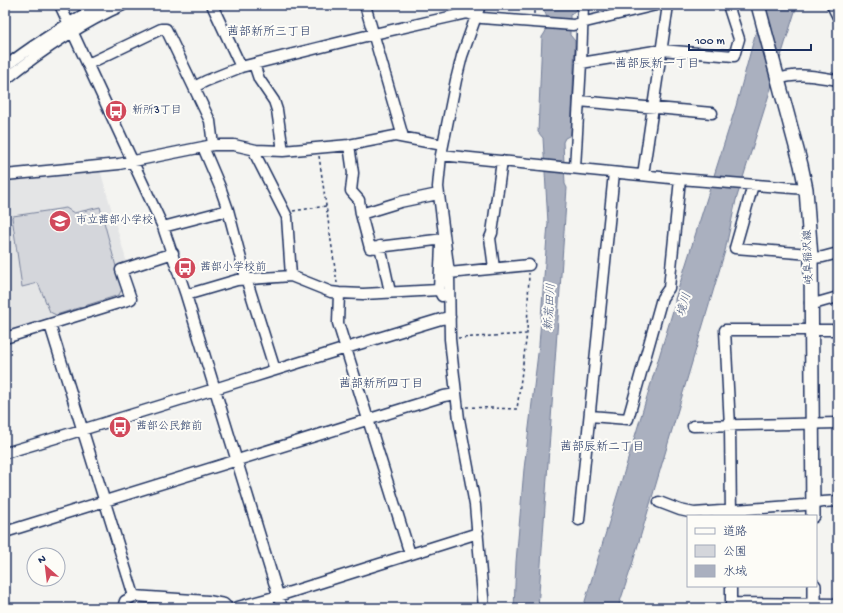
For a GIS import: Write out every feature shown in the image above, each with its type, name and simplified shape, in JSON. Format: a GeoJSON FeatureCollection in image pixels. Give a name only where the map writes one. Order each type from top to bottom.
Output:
{"type":"FeatureCollection","features":[{"type":"Feature","properties":{"kind":"main road","name":"岐阜稲沢線"},"geometry":{"type":"LineString","coordinates":[[758,5],[802,165],[806,189],[810,256],[812,510]]}},
{"type":"Feature","properties":{"kind":"main road"},"geometry":{"type":"LineString","coordinates":[[814,587],[814,606]]}},
{"type":"Feature","properties":{"kind":"street"},"geometry":{"type":"LineString","coordinates":[[60,5],[163,227],[173,253],[282,608]]}},
{"type":"Feature","properties":{"kind":"street"},"geometry":{"type":"LineString","coordinates":[[5,80],[100,5]]}},
{"type":"Feature","properties":{"kind":"street"},"geometry":{"type":"LineString","coordinates":[[5,67],[24,52],[71,27],[123,5]]}},
{"type":"Feature","properties":{"kind":"street"},"geometry":{"type":"LineString","coordinates":[[212,5],[241,67]]}},
{"type":"Feature","properties":{"kind":"street"},"geometry":{"type":"LineString","coordinates":[[365,5],[403,137]]}},
{"type":"Feature","properties":{"kind":"street"},"geometry":{"type":"LineString","coordinates":[[480,5],[462,56],[441,155],[438,194],[449,273],[450,339],[456,394],[475,505],[484,608]]}},
{"type":"Feature","properties":{"kind":"street"},"geometry":{"type":"LineString","coordinates":[[573,168],[581,63],[578,25],[583,5]]}},
{"type":"Feature","properties":{"kind":"street"},"geometry":{"type":"LineString","coordinates":[[194,87],[241,67],[467,13],[482,18],[578,25],[656,5]]}},
{"type":"Feature","properties":{"kind":"street"},"geometry":{"type":"LineString","coordinates":[[642,175],[668,5]]}},
{"type":"Feature","properties":{"kind":"street"},"geometry":{"type":"LineString","coordinates":[[581,63],[661,50],[734,56],[739,39],[728,5]]}},
{"type":"Feature","properties":{"kind":"street"},"geometry":{"type":"LineString","coordinates":[[832,5],[838,17]]}},
{"type":"Feature","properties":{"kind":"street"},"geometry":{"type":"LineString","coordinates":[[88,64],[161,29],[166,29],[210,121],[213,145]]}},
{"type":"Feature","properties":{"kind":"street"},"geometry":{"type":"LineString","coordinates":[[254,64],[259,79],[274,101],[277,110],[283,151]]}},
{"type":"Feature","properties":{"kind":"street"},"geometry":{"type":"LineString","coordinates":[[778,78],[799,74],[838,80]]}},
{"type":"Feature","properties":{"kind":"street"},"geometry":{"type":"LineString","coordinates":[[579,101],[712,114]]}},
{"type":"Feature","properties":{"kind":"street"},"geometry":{"type":"LineString","coordinates":[[5,175],[132,162],[213,145],[234,145],[256,150],[283,151],[349,145],[395,136],[443,145]]}},
{"type":"Feature","properties":{"kind":"street"},"geometry":{"type":"LineString","coordinates":[[349,145],[353,173],[352,191],[359,200],[370,248],[444,238]]}},
{"type":"Feature","properties":{"kind":"street"},"geometry":{"type":"LineString","coordinates":[[203,147],[228,210],[246,278],[275,370]]}},
{"type":"Feature","properties":{"kind":"street"},"geometry":{"type":"LineString","coordinates":[[256,150],[256,156],[287,217],[291,276]]}},
{"type":"Feature","properties":{"kind":"street"},"geometry":{"type":"LineString","coordinates":[[441,155],[614,173],[806,189]]}},
{"type":"Feature","properties":{"kind":"street"},"geometry":{"type":"LineString","coordinates":[[494,268],[490,238],[492,233],[502,161]]}},
{"type":"Feature","properties":{"kind":"street"},"geometry":{"type":"LineString","coordinates":[[579,520],[614,173]]}},
{"type":"Feature","properties":{"kind":"street"},"geometry":{"type":"LineString","coordinates":[[590,416],[628,419],[662,298],[669,288],[680,179]]}},
{"type":"Feature","properties":{"kind":"street"},"geometry":{"type":"LineString","coordinates":[[752,185],[735,248],[823,257],[838,253]]}},
{"type":"Feature","properties":{"kind":"street"},"geometry":{"type":"LineString","coordinates":[[361,214],[400,202],[438,194]]}},
{"type":"Feature","properties":{"kind":"street"},"geometry":{"type":"LineString","coordinates":[[163,227],[228,210]]}},
{"type":"Feature","properties":{"kind":"street"},"geometry":{"type":"LineString","coordinates":[[444,238],[441,245],[439,290],[446,305],[450,306]]}},
{"type":"Feature","properties":{"kind":"street"},"geometry":{"type":"LineString","coordinates":[[380,246],[390,292]]}},
{"type":"Feature","properties":{"kind":"street"},"geometry":{"type":"LineString","coordinates":[[5,338],[131,299],[121,270],[173,253]]}},
{"type":"Feature","properties":{"kind":"street"},"geometry":{"type":"LineString","coordinates":[[449,273],[529,265]]}},
{"type":"Feature","properties":{"kind":"street"},"geometry":{"type":"LineString","coordinates":[[186,295],[246,278],[291,276],[331,292],[338,293],[363,294],[439,290]]}},
{"type":"Feature","properties":{"kind":"street"},"geometry":{"type":"LineString","coordinates":[[338,293],[338,323],[410,554]]}},
{"type":"Feature","properties":{"kind":"street"},"geometry":{"type":"LineString","coordinates":[[810,303],[817,303],[838,297]]}},
{"type":"Feature","properties":{"kind":"street"},"geometry":{"type":"LineString","coordinates":[[5,453],[441,319],[450,318]]}},
{"type":"Feature","properties":{"kind":"street"},"geometry":{"type":"LineString","coordinates":[[50,325],[134,596]]}},
{"type":"Feature","properties":{"kind":"street"},"geometry":{"type":"LineString","coordinates":[[731,513],[730,426],[725,330],[838,330]]}},
{"type":"Feature","properties":{"kind":"street"},"geometry":{"type":"LineString","coordinates":[[5,532],[368,419],[444,396],[456,394]]}},
{"type":"Feature","properties":{"kind":"street"},"geometry":{"type":"LineString","coordinates":[[693,426],[838,423]]}},
{"type":"Feature","properties":{"kind":"street"},"geometry":{"type":"LineString","coordinates":[[659,502],[680,510],[694,513],[731,513],[812,510],[838,501]]}},
{"type":"Feature","properties":{"kind":"street"},"geometry":{"type":"LineString","coordinates":[[234,608],[278,596],[478,533]]}},
{"type":"Feature","properties":{"kind":"street"},"geometry":{"type":"LineString","coordinates":[[731,587],[732,606],[814,606],[838,604]]}},
{"type":"Feature","properties":{"kind":"street"},"geometry":{"type":"LineString","coordinates":[[123,608],[125,601],[134,596],[208,601],[224,604],[228,608]]}},
{"type":"Feature","properties":{"kind":"path"},"geometry":{"type":"LineString","coordinates":[[318,148],[338,293]]}},
{"type":"Feature","properties":{"kind":"path"},"geometry":{"type":"LineString","coordinates":[[285,212],[326,206]]}},
{"type":"Feature","properties":{"kind":"path"},"geometry":{"type":"LineString","coordinates":[[458,407],[517,409],[527,334],[529,265]]}},
{"type":"Feature","properties":{"kind":"path"},"geometry":{"type":"LineString","coordinates":[[450,339],[527,334]]}},
{"type":"Feature","properties":{"kind":"shaded area","name":"市立茜部小学校"},"geometry":{"type":"Polygon","coordinates":[[[100,170],[127,263],[117,266],[123,287],[120,296],[5,333],[5,179],[100,170]]]}},
{"type":"Feature","properties":{"kind":"green space"},"geometry":{"type":"Polygon","coordinates":[[[100,207],[122,289],[119,295],[56,315],[50,312],[38,283],[22,287],[12,217],[66,208],[74,213],[100,207]]]}},
{"type":"Feature","properties":{"kind":"water","name":"新荒田川"},"geometry":{"type":"Polygon","coordinates":[[[543,5],[577,5],[577,9],[570,15],[570,35],[575,41],[571,135],[565,138],[563,142],[565,184],[567,188],[538,608],[514,608],[516,562],[524,469],[539,345],[548,223],[543,138],[538,132],[542,37],[546,31],[548,23],[543,5]]]}},
{"type":"Feature","properties":{"kind":"water","name":"境川"},"geometry":{"type":"Polygon","coordinates":[[[763,5],[797,5],[736,200],[725,251],[632,565],[618,608],[583,608],[675,304],[675,299],[736,106],[763,5]]]}},
{"type":"Feature","properties":{"kind":"place","name":"新所3丁目"},"geometry":{"type":"Point","coordinates":[116,111]}},
{"type":"Feature","properties":{"kind":"place","name":"市立茜部小学校"},"geometry":{"type":"Point","coordinates":[60,221]}},
{"type":"Feature","properties":{"kind":"place","name":"茜部小学校前"},"geometry":{"type":"Point","coordinates":[185,268]}},
{"type":"Feature","properties":{"kind":"place","name":"茜部公民館前"},"geometry":{"type":"Point","coordinates":[120,427]}},
{"type":"Feature","properties":{"kind":"district","name":"茜部新所三丁目"},"geometry":{"type":"Point","coordinates":[269,33]}},
{"type":"Feature","properties":{"kind":"district","name":"茜部辰新一丁目"},"geometry":{"type":"Point","coordinates":[657,65]}},
{"type":"Feature","properties":{"kind":"district","name":"茜部新所四丁目"},"geometry":{"type":"Point","coordinates":[381,385]}},
{"type":"Feature","properties":{"kind":"district","name":"茜部辰新二丁目"},"geometry":{"type":"Point","coordinates":[602,448]}}]}
